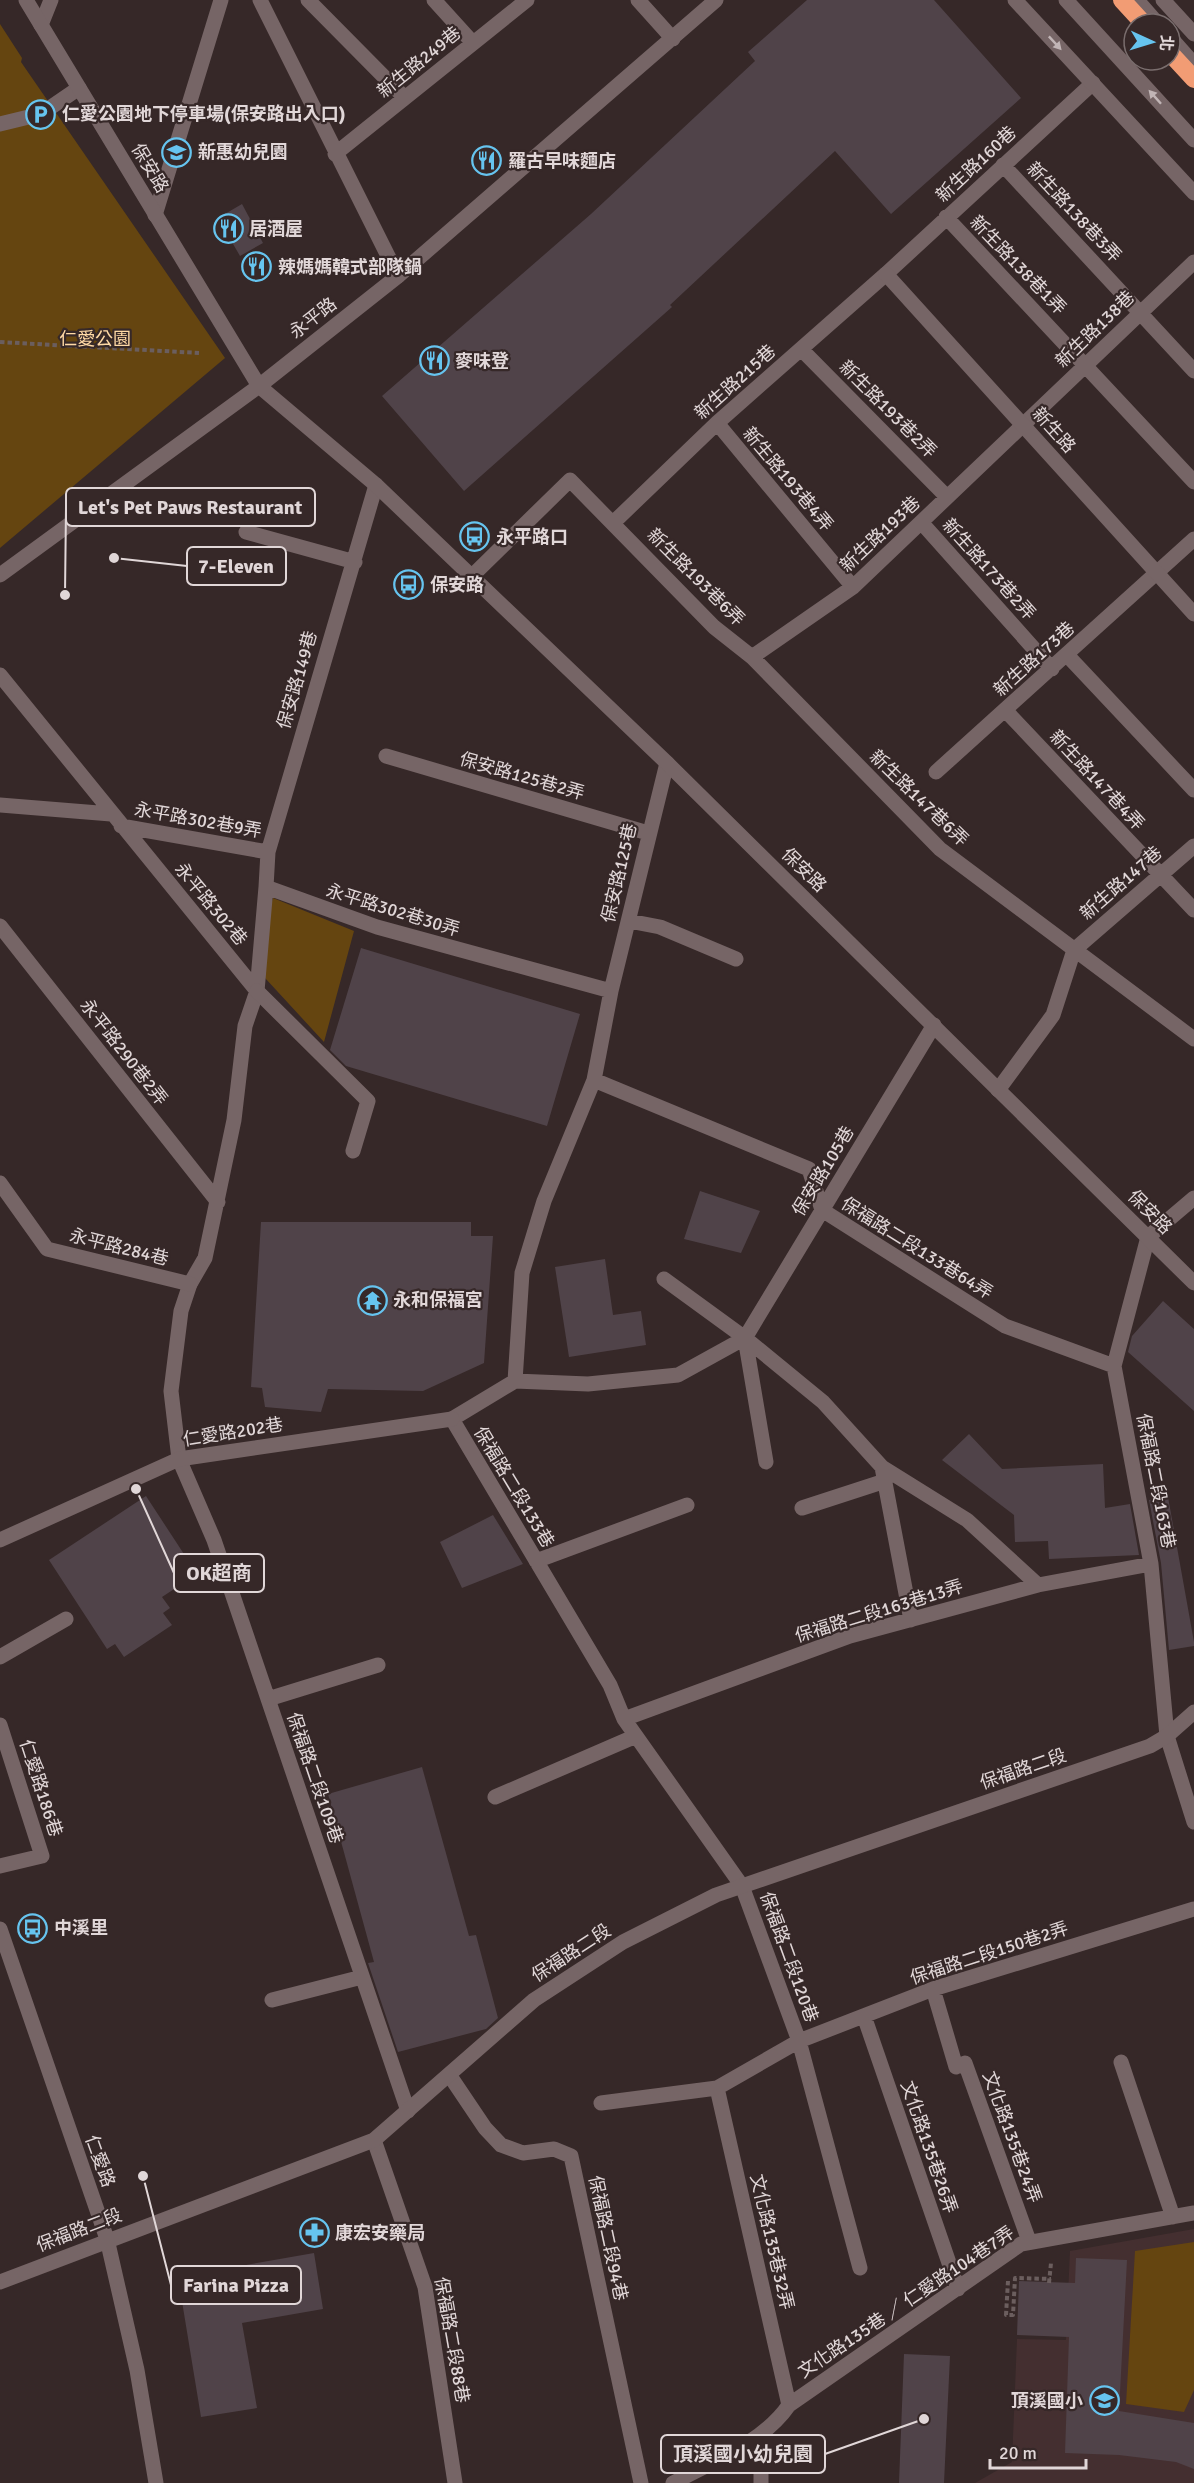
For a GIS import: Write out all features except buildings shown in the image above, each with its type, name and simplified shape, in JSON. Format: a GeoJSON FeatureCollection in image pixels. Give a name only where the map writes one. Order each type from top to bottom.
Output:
{"type":"FeatureCollection","features":[{"type":"Feature","properties":{"kind":"highway"},"geometry":{"type":"LineString","coordinates":[[1122,0],[1133,12]]}},
{"type":"Feature","properties":{"kind":"highway"},"geometry":{"type":"LineString","coordinates":[[1182,66],[1194,79]]}},
{"type":"Feature","properties":{"kind":"street","name":"保安路"},"geometry":{"type":"LineString","coordinates":[[26,0],[259,386],[376,485],[667,763],[1194,1283]]}},
{"type":"Feature","properties":{"kind":"street"},"geometry":{"type":"LineString","coordinates":[[41,25],[51,0]]}},
{"type":"Feature","properties":{"kind":"street"},"geometry":{"type":"LineString","coordinates":[[155,215],[221,0]]}},
{"type":"Feature","properties":{"kind":"street"},"geometry":{"type":"LineString","coordinates":[[260,0],[398,276]]}},
{"type":"Feature","properties":{"kind":"street"},"geometry":{"type":"LineString","coordinates":[[308,0],[405,98]]}},
{"type":"Feature","properties":{"kind":"street"},"geometry":{"type":"LineString","coordinates":[[434,0],[473,43]]}},
{"type":"Feature","properties":{"kind":"street","name":"新生路249巷"},"geometry":{"type":"LineString","coordinates":[[336,154],[527,0]]}},
{"type":"Feature","properties":{"kind":"street"},"geometry":{"type":"LineString","coordinates":[[638,0],[673,39]]}},
{"type":"Feature","properties":{"kind":"street","name":"永平路"},"geometry":{"type":"LineString","coordinates":[[0,576],[259,386],[398,276],[716,0]]}},
{"type":"Feature","properties":{"kind":"street"},"geometry":{"type":"LineString","coordinates":[[1015,0],[1194,192]]}},
{"type":"Feature","properties":{"kind":"street"},"geometry":{"type":"LineString","coordinates":[[1066,0],[1194,140]]}},
{"type":"Feature","properties":{"kind":"street"},"geometry":{"type":"LineString","coordinates":[[1137,0],[1148,12]]}},
{"type":"Feature","properties":{"kind":"street"},"geometry":{"type":"LineString","coordinates":[[1163,0],[1194,34]]}},
{"type":"Feature","properties":{"kind":"street"},"geometry":{"type":"LineString","coordinates":[[1182,50],[1194,64]]}},
{"type":"Feature","properties":{"kind":"street","name":"新生路160巷"},"geometry":{"type":"LineString","coordinates":[[886,274],[1093,83]]}},
{"type":"Feature","properties":{"kind":"street"},"geometry":{"type":"LineString","coordinates":[[0,124],[41,114],[79,88]]}},
{"type":"Feature","properties":{"kind":"street","name":"新生路138巷3弄"},"geometry":{"type":"LineString","coordinates":[[1003,165],[1142,312],[1194,371]]}},
{"type":"Feature","properties":{"kind":"street","name":"新生路138巷1弄"},"geometry":{"type":"LineString","coordinates":[[946,217],[1194,482]]}},
{"type":"Feature","properties":{"kind":"street","name":"新生路138巷"},"geometry":{"type":"LineString","coordinates":[[1023,425],[1194,262]]}},
{"type":"Feature","properties":{"kind":"street","name":"新生路215巷"},"geometry":{"type":"LineString","coordinates":[[614,522],[717,423],[886,274]]}},
{"type":"Feature","properties":{"kind":"street","name":"新生路"},"geometry":{"type":"LineString","coordinates":[[886,274],[1194,614]]}},
{"type":"Feature","properties":{"kind":"street","name":"新生路193巷2弄"},"geometry":{"type":"LineString","coordinates":[[801,350],[948,497]]}},
{"type":"Feature","properties":{"kind":"street","name":"新生路193巷4弄"},"geometry":{"type":"LineString","coordinates":[[717,423],[853,587]]}},
{"type":"Feature","properties":{"kind":"street","name":"新生路193巷"},"geometry":{"type":"LineString","coordinates":[[752,657],[853,587],[1023,425]]}},
{"type":"Feature","properties":{"kind":"street","name":"新生路193巷6弄"},"geometry":{"type":"LineString","coordinates":[[471,577],[570,480],[614,522],[714,627],[752,657]]}},
{"type":"Feature","properties":{"kind":"street","name":"保安路149巷"},"geometry":{"type":"LineString","coordinates":[[266,887],[268,852],[376,485]]}},
{"type":"Feature","properties":{"kind":"street","name":"新生路173巷2弄"},"geometry":{"type":"LineString","coordinates":[[921,522],[1052,669]]}},
{"type":"Feature","properties":{"kind":"street"},"geometry":{"type":"LineString","coordinates":[[246,532],[355,562]]}},
{"type":"Feature","properties":{"kind":"street","name":"新生路173巷"},"geometry":{"type":"LineString","coordinates":[[936,772],[1194,539]]}},
{"type":"Feature","properties":{"kind":"street"},"geometry":{"type":"LineString","coordinates":[[1067,655],[1194,790]]}},
{"type":"Feature","properties":{"kind":"street","name":"新生路147巷6弄"},"geometry":{"type":"LineString","coordinates":[[752,657],[940,849],[1194,1040]]}},
{"type":"Feature","properties":{"kind":"street","name":"永平路302巷"},"geometry":{"type":"LineString","coordinates":[[0,675],[257,991],[368,1101],[353,1151]]}},
{"type":"Feature","properties":{"kind":"street","name":"新生路147巷4弄"},"geometry":{"type":"LineString","coordinates":[[1006,711],[1194,910]]}},
{"type":"Feature","properties":{"kind":"street","name":"保安路125巷2弄"},"geometry":{"type":"LineString","coordinates":[[386,756],[648,833]]}},
{"type":"Feature","properties":{"kind":"street","name":"保安路125巷"},"geometry":{"type":"LineString","coordinates":[[611,991],[667,763]]}},
{"type":"Feature","properties":{"kind":"street","name":"永平路302巷9弄"},"geometry":{"type":"LineString","coordinates":[[0,805],[116,820],[268,852]]}},
{"type":"Feature","properties":{"kind":"street","name":"新生路147巷"},"geometry":{"type":"LineString","coordinates":[[1074,950],[1194,846]]}},
{"type":"Feature","properties":{"kind":"street"},"geometry":{"type":"LineString","coordinates":[[179,1459],[171,1391],[181,1311],[190,1284],[205,1258],[218,1202],[240,1086],[245,1026],[257,991],[266,887]]}},
{"type":"Feature","properties":{"kind":"street","name":"永平路302巷30弄"},"geometry":{"type":"LineString","coordinates":[[266,887],[377,927],[611,991]]}},
{"type":"Feature","properties":{"kind":"street"},"geometry":{"type":"LineString","coordinates":[[629,921],[660,927],[736,959]]}},
{"type":"Feature","properties":{"kind":"street","name":"永平路290巷2弄"},"geometry":{"type":"LineString","coordinates":[[0,926],[218,1202]]}},
{"type":"Feature","properties":{"kind":"street"},"geometry":{"type":"LineString","coordinates":[[999,1090],[1053,1015],[1074,950]]}},
{"type":"Feature","properties":{"kind":"street"},"geometry":{"type":"LineString","coordinates":[[611,991],[594,1080],[544,1201],[522,1273],[515,1381],[588,1384],[678,1375],[745,1338]]}},
{"type":"Feature","properties":{"kind":"street","name":"保安路105巷"},"geometry":{"type":"LineString","coordinates":[[745,1338],[934,1025]]}},
{"type":"Feature","properties":{"kind":"street","name":"保福路二段133巷64弄"},"geometry":{"type":"LineString","coordinates":[[594,1080],[809,1169],[822,1210],[1005,1326],[1114,1366]]}},
{"type":"Feature","properties":{"kind":"street","name":"永平路284巷"},"geometry":{"type":"LineString","coordinates":[[0,1183],[47,1249],[190,1284]]}},
{"type":"Feature","properties":{"kind":"street"},"geometry":{"type":"LineString","coordinates":[[1148,1238],[1194,1198]]}},
{"type":"Feature","properties":{"kind":"street","name":"保福路二段163巷"},"geometry":{"type":"LineString","coordinates":[[1148,1238],[1114,1366],[1151,1564],[1167,1736],[1194,1822]]}},
{"type":"Feature","properties":{"kind":"street"},"geometry":{"type":"LineString","coordinates":[[664,1279],[745,1338],[823,1402],[884,1474],[967,1520],[1038,1585]]}},
{"type":"Feature","properties":{"kind":"street"},"geometry":{"type":"LineString","coordinates":[[745,1338],[766,1462]]}},
{"type":"Feature","properties":{"kind":"street","name":"保福路二段133巷"},"geometry":{"type":"LineString","coordinates":[[515,1381],[452,1419],[610,1685],[624,1719],[742,1886]]}},
{"type":"Feature","properties":{"kind":"street","name":"仁愛路202巷"},"geometry":{"type":"LineString","coordinates":[[0,1540],[179,1459],[452,1419]]}},
{"type":"Feature","properties":{"kind":"street","name":"保福路二段109巷"},"geometry":{"type":"LineString","coordinates":[[179,1459],[214,1540],[408,2111]]}},
{"type":"Feature","properties":{"kind":"street"},"geometry":{"type":"LineString","coordinates":[[802,1508],[884,1474]]}},
{"type":"Feature","properties":{"kind":"street"},"geometry":{"type":"LineString","coordinates":[[884,1474],[911,1620]]}},
{"type":"Feature","properties":{"kind":"street"},"geometry":{"type":"LineString","coordinates":[[536,1561],[687,1505]]}},
{"type":"Feature","properties":{"kind":"street","name":"保福路二段163巷13弄"},"geometry":{"type":"LineString","coordinates":[[624,1719],[850,1636],[1038,1585],[1151,1564]]}},
{"type":"Feature","properties":{"kind":"street"},"geometry":{"type":"LineString","coordinates":[[0,1657],[66,1619]]}},
{"type":"Feature","properties":{"kind":"street"},"geometry":{"type":"LineString","coordinates":[[268,1699],[378,1665]]}},
{"type":"Feature","properties":{"kind":"street","name":"保福路二段"},"geometry":{"type":"LineString","coordinates":[[0,2282],[374,2140],[450,2076],[534,2000],[623,1942],[716,1895],[1150,1746],[1167,1736],[1194,1712]]}},
{"type":"Feature","properties":{"kind":"street","name":"仁愛路186巷"},"geometry":{"type":"LineString","coordinates":[[0,1725],[42,1856],[0,1866]]}},
{"type":"Feature","properties":{"kind":"street"},"geometry":{"type":"LineString","coordinates":[[495,1797],[636,1736]]}},
{"type":"Feature","properties":{"kind":"street","name":"保福路二段120巷"},"geometry":{"type":"LineString","coordinates":[[742,1886],[799,2041],[860,2268]]}},
{"type":"Feature","properties":{"kind":"street","name":"保福路二段150巷2弄"},"geometry":{"type":"LineString","coordinates":[[717,2088],[799,2041],[933,1989],[1194,1909]]}},
{"type":"Feature","properties":{"kind":"street","name":"仁愛路"},"geometry":{"type":"LineString","coordinates":[[1,1936],[107,2240],[137,2370],[156,2483]]}},
{"type":"Feature","properties":{"kind":"street"},"geometry":{"type":"LineString","coordinates":[[272,2000],[362,1977]]}},
{"type":"Feature","properties":{"kind":"street","name":"文化路135巷24弄"},"geometry":{"type":"LineString","coordinates":[[933,1989],[956,2067],[965,2063],[1029,2241]]}},
{"type":"Feature","properties":{"kind":"street","name":"文化路135巷26弄"},"geometry":{"type":"LineString","coordinates":[[864,2016],[958,2289]]}},
{"type":"Feature","properties":{"kind":"street"},"geometry":{"type":"LineString","coordinates":[[1121,2062],[1173,2217]]}},
{"type":"Feature","properties":{"kind":"street","name":"保福路二段94巷"},"geometry":{"type":"LineString","coordinates":[[450,2076],[485,2128],[501,2145],[523,2153],[554,2149],[571,2156],[641,2483]]}},
{"type":"Feature","properties":{"kind":"street"},"geometry":{"type":"LineString","coordinates":[[602,2103],[717,2088]]}},
{"type":"Feature","properties":{"kind":"street","name":"文化路135巷32弄"},"geometry":{"type":"LineString","coordinates":[[717,2088],[789,2405]]}},
{"type":"Feature","properties":{"kind":"street","name":"保福路二段88巷"},"geometry":{"type":"LineString","coordinates":[[374,2140],[425,2287],[455,2483]]}},
{"type":"Feature","properties":{"kind":"street","name":"文化路135巷 ／ 仁愛路104巷7弄"},"geometry":{"type":"LineString","coordinates":[[761,2435],[778,2420],[789,2405],[1029,2241],[1194,2213]]}},
{"type":"Feature","properties":{"kind":"street"},"geometry":{"type":"LineString","coordinates":[[673,2483],[761,2435],[761,2483]]}},
{"type":"Feature","properties":{"kind":"path"},"geometry":{"type":"LineString","coordinates":[[0,342],[199,353]]}},
{"type":"Feature","properties":{"kind":"path"},"geometry":{"type":"LineString","coordinates":[[1008,2277],[1006,2315],[1013,2315],[1015,2278],[1050,2281],[1051,2263]]}},
{"type":"Feature","properties":{"kind":"shaded area","name":"頂溪國小"},"geometry":{"type":"Polygon","coordinates":[[[1194,2229],[1194,2483],[975,2483],[1012,2462],[1017,2339],[1066,2340],[1070,2251],[1194,2229]]]}},
{"type":"Feature","properties":{"kind":"green space","name":"仁愛公園"},"geometry":{"type":"Polygon","coordinates":[[[0,24],[22,58],[21,62],[225,358],[0,548],[0,24]]]}},
{"type":"Feature","properties":{"kind":"green space"},"geometry":{"type":"Polygon","coordinates":[[[273,898],[354,931],[324,1042],[254,966],[273,898]]]}},
{"type":"Feature","properties":{"kind":"green space"},"geometry":{"type":"Polygon","coordinates":[[[1194,2242],[1194,2390],[1184,2412],[1126,2404],[1135,2251],[1194,2242]]]}},
{"type":"Feature","properties":{"kind":"place","name":"仁愛公園地下停車場(保安路出入口)"},"geometry":{"type":"Point","coordinates":[41,114]}},
{"type":"Feature","properties":{"kind":"place","name":"新惠幼兒園"},"geometry":{"type":"Point","coordinates":[177,152]}},
{"type":"Feature","properties":{"kind":"place","name":"羅古早味麵店"},"geometry":{"type":"Point","coordinates":[487,161]}},
{"type":"Feature","properties":{"kind":"place","name":"居酒屋"},"geometry":{"type":"Point","coordinates":[228,229]}},
{"type":"Feature","properties":{"kind":"place","name":"辣媽媽韓式部隊鍋"},"geometry":{"type":"Point","coordinates":[257,267]}},
{"type":"Feature","properties":{"kind":"place","name":"麥味登"},"geometry":{"type":"Point","coordinates":[434,361]}},
{"type":"Feature","properties":{"kind":"place","name":"永平路口"},"geometry":{"type":"Point","coordinates":[475,537]}},
{"type":"Feature","properties":{"kind":"place","name":"7-Eleven"},"geometry":{"type":"Point","coordinates":[114,558]}},
{"type":"Feature","properties":{"kind":"place","name":"保安路"},"geometry":{"type":"Point","coordinates":[409,585]}},
{"type":"Feature","properties":{"kind":"place","name":"Let's Pet Paws Restaurant"},"geometry":{"type":"Point","coordinates":[65,595]}},
{"type":"Feature","properties":{"kind":"place","name":"永和保福宮"},"geometry":{"type":"Point","coordinates":[372,1300]}},
{"type":"Feature","properties":{"kind":"place","name":"OK超商"},"geometry":{"type":"Point","coordinates":[136,1489]}},
{"type":"Feature","properties":{"kind":"place","name":"中溪里"},"geometry":{"type":"Point","coordinates":[33,1928]}},
{"type":"Feature","properties":{"kind":"place","name":"Farina Pizza"},"geometry":{"type":"Point","coordinates":[143,2176]}},
{"type":"Feature","properties":{"kind":"place","name":"康宏安藥局"},"geometry":{"type":"Point","coordinates":[314,2233]}},
{"type":"Feature","properties":{"kind":"place","name":"頂溪國小"},"geometry":{"type":"Point","coordinates":[1104,2401]}},
{"type":"Feature","properties":{"kind":"place","name":"頂溪國小幼兒園"},"geometry":{"type":"Point","coordinates":[924,2419]}}]}
